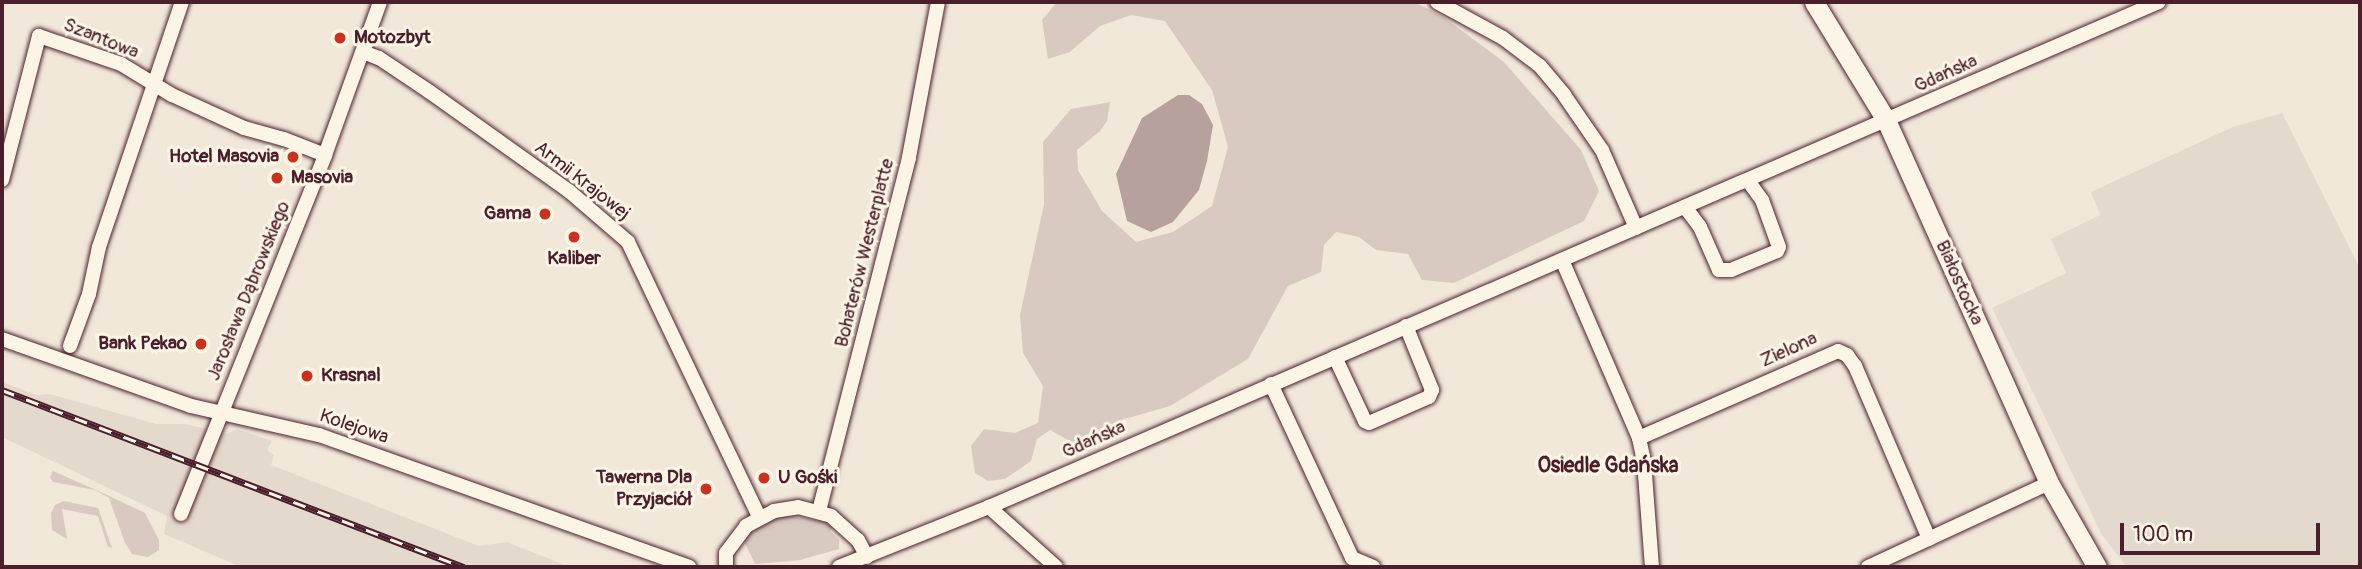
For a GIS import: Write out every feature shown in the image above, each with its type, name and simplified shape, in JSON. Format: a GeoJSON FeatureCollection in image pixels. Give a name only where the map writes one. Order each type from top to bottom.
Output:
{"type":"FeatureCollection","features":[{"type":"Feature","properties":{"kind":"street"},"geometry":{"type":"LineString","coordinates":[[69,346],[89,294],[99,247],[181,2]]}},
{"type":"Feature","properties":{"kind":"street","name":"Jarosława Dąbrowskiego"},"geometry":{"type":"LineString","coordinates":[[181,514],[219,413],[325,155],[380,2]]}},
{"type":"Feature","properties":{"kind":"street","name":"Bohaterów Westerplatte"},"geometry":{"type":"LineString","coordinates":[[819,511],[909,157],[938,2]]}},
{"type":"Feature","properties":{"kind":"street"},"geometry":{"type":"LineString","coordinates":[[1437,2],[1503,38],[1548,76],[1602,150],[1636,228]]}},
{"type":"Feature","properties":{"kind":"street","name":"Białostocka"},"geometry":{"type":"LineString","coordinates":[[1814,2],[1886,120],[2049,483],[2098,567]]}},
{"type":"Feature","properties":{"kind":"street","name":"Gdańska"},"geometry":{"type":"LineString","coordinates":[[839,567],[989,507],[2159,2]]}},
{"type":"Feature","properties":{"kind":"street","name":"Szantowa"},"geometry":{"type":"LineString","coordinates":[[2,180],[39,36],[121,64],[244,128],[284,139],[325,155]]}},
{"type":"Feature","properties":{"kind":"street","name":"Armii Krajowej"},"geometry":{"type":"LineString","coordinates":[[363,52],[379,58],[569,191],[628,242],[759,517]]}},
{"type":"Feature","properties":{"kind":"street"},"geometry":{"type":"LineString","coordinates":[[1685,207],[1700,227],[1719,270],[1731,271],[1777,251],[1779,247],[1762,200],[1748,181]]}},
{"type":"Feature","properties":{"kind":"street"},"geometry":{"type":"LineString","coordinates":[[1562,260],[1639,438],[1645,472],[1652,567]]}},
{"type":"Feature","properties":{"kind":"street"},"geometry":{"type":"LineString","coordinates":[[1335,357],[1365,421],[1369,423],[1418,402],[1429,397],[1432,390],[1406,326]]}},
{"type":"Feature","properties":{"kind":"street","name":"Kolejowa"},"geometry":{"type":"LineString","coordinates":[[2,339],[146,391],[219,413],[319,435],[688,567]]}},
{"type":"Feature","properties":{"kind":"street","name":"Zielona"},"geometry":{"type":"LineString","coordinates":[[1639,438],[1838,351],[1847,355],[1855,366],[1929,539]]}},
{"type":"Feature","properties":{"kind":"street"},"geometry":{"type":"LineString","coordinates":[[1271,384],[1352,558],[1373,567]]}},
{"type":"Feature","properties":{"kind":"street"},"geometry":{"type":"LineString","coordinates":[[1868,567],[2049,483]]}},
{"type":"Feature","properties":{"kind":"street"},"geometry":{"type":"LineString","coordinates":[[726,567],[726,553],[733,541],[759,517],[798,507],[819,511],[843,525],[858,540],[867,557]]}},
{"type":"Feature","properties":{"kind":"street"},"geometry":{"type":"LineString","coordinates":[[989,507],[1056,567]]}},
{"type":"Feature","properties":{"kind":"shaded area"},"geometry":{"type":"Polygon","coordinates":[[[1057,2],[1414,2],[1442,16],[1504,62],[1581,150],[1599,191],[1584,221],[1454,283],[1422,280],[1408,254],[1376,250],[1359,237],[1336,232],[1324,245],[1321,272],[1288,286],[1248,359],[1170,406],[1125,419],[1075,444],[1050,430],[1037,439],[1031,461],[1005,479],[988,481],[975,473],[971,446],[984,429],[1015,433],[1038,423],[1043,386],[1023,353],[1020,315],[1044,204],[1043,142],[1071,109],[1110,102],[1107,121],[1100,131],[1077,150],[1078,170],[1102,211],[1136,242],[1173,232],[1212,206],[1228,147],[1212,90],[1165,21],[1131,15],[1100,26],[1070,52],[1048,59],[1042,20],[1057,2]]]}},
{"type":"Feature","properties":{"kind":"shaded area"},"geometry":{"type":"Polygon","coordinates":[[[1178,95],[1189,95],[1202,104],[1213,125],[1207,161],[1199,190],[1173,222],[1151,232],[1127,221],[1116,174],[1142,118],[1178,95]]]}},
{"type":"Feature","properties":{"kind":"shaded area"},"geometry":{"type":"Polygon","coordinates":[[[2282,113],[2360,269],[2360,567],[2127,567],[2102,535],[1992,308],[2066,273],[2051,239],[2100,215],[2091,192],[2233,127],[2282,113]]]}},
{"type":"Feature","properties":{"kind":"shaded area"},"geometry":{"type":"Polygon","coordinates":[[[2,382],[37,395],[50,394],[156,424],[185,424],[227,434],[237,429],[272,441],[267,450],[274,455],[271,465],[479,546],[507,542],[570,567],[241,567],[164,534],[167,516],[2,437],[2,382]]]}},
{"type":"Feature","properties":{"kind":"shaded area"},"geometry":{"type":"Polygon","coordinates":[[[53,471],[105,494],[145,513],[159,540],[159,550],[148,557],[132,554],[125,543],[109,498],[95,490],[53,482],[50,477],[53,471]]]}},
{"type":"Feature","properties":{"kind":"shaded area"},"geometry":{"type":"Polygon","coordinates":[[[64,501],[98,508],[112,548],[108,547],[98,516],[62,509],[67,539],[52,530],[51,513],[55,505],[64,501]]]}},
{"type":"Feature","properties":{"kind":"shaded area"},"geometry":{"type":"Polygon","coordinates":[[[786,515],[826,522],[833,527],[830,531],[839,540],[839,549],[800,560],[755,564],[743,539],[765,521],[786,515]]]}},
{"type":"Feature","properties":{"kind":"railway"},"geometry":{"type":"LineString","coordinates":[[2,390],[464,567]]}},
{"type":"Feature","properties":{"kind":"place","name":"Motozbyt"},"geometry":{"type":"Point","coordinates":[340,38]}},
{"type":"Feature","properties":{"kind":"place","name":"Hotel Masovia"},"geometry":{"type":"Point","coordinates":[293,157]}},
{"type":"Feature","properties":{"kind":"place","name":"Masovia"},"geometry":{"type":"Point","coordinates":[277,178]}},
{"type":"Feature","properties":{"kind":"place","name":"Gama"},"geometry":{"type":"Point","coordinates":[545,214]}},
{"type":"Feature","properties":{"kind":"place","name":"Kaliber"},"geometry":{"type":"Point","coordinates":[574,237]}},
{"type":"Feature","properties":{"kind":"place","name":"Bank Pekao"},"geometry":{"type":"Point","coordinates":[201,344]}},
{"type":"Feature","properties":{"kind":"place","name":"Krasnal"},"geometry":{"type":"Point","coordinates":[307,376]}},
{"type":"Feature","properties":{"kind":"place","name":"U Gośki"},"geometry":{"type":"Point","coordinates":[764,478]}},
{"type":"Feature","properties":{"kind":"place","name":"Tawerna Dla Przyjaciół"},"geometry":{"type":"Point","coordinates":[706,489]}},
{"type":"Feature","properties":{"kind":"district","name":"Osiedle Gdańska"},"geometry":{"type":"Point","coordinates":[1608,466]}}]}
